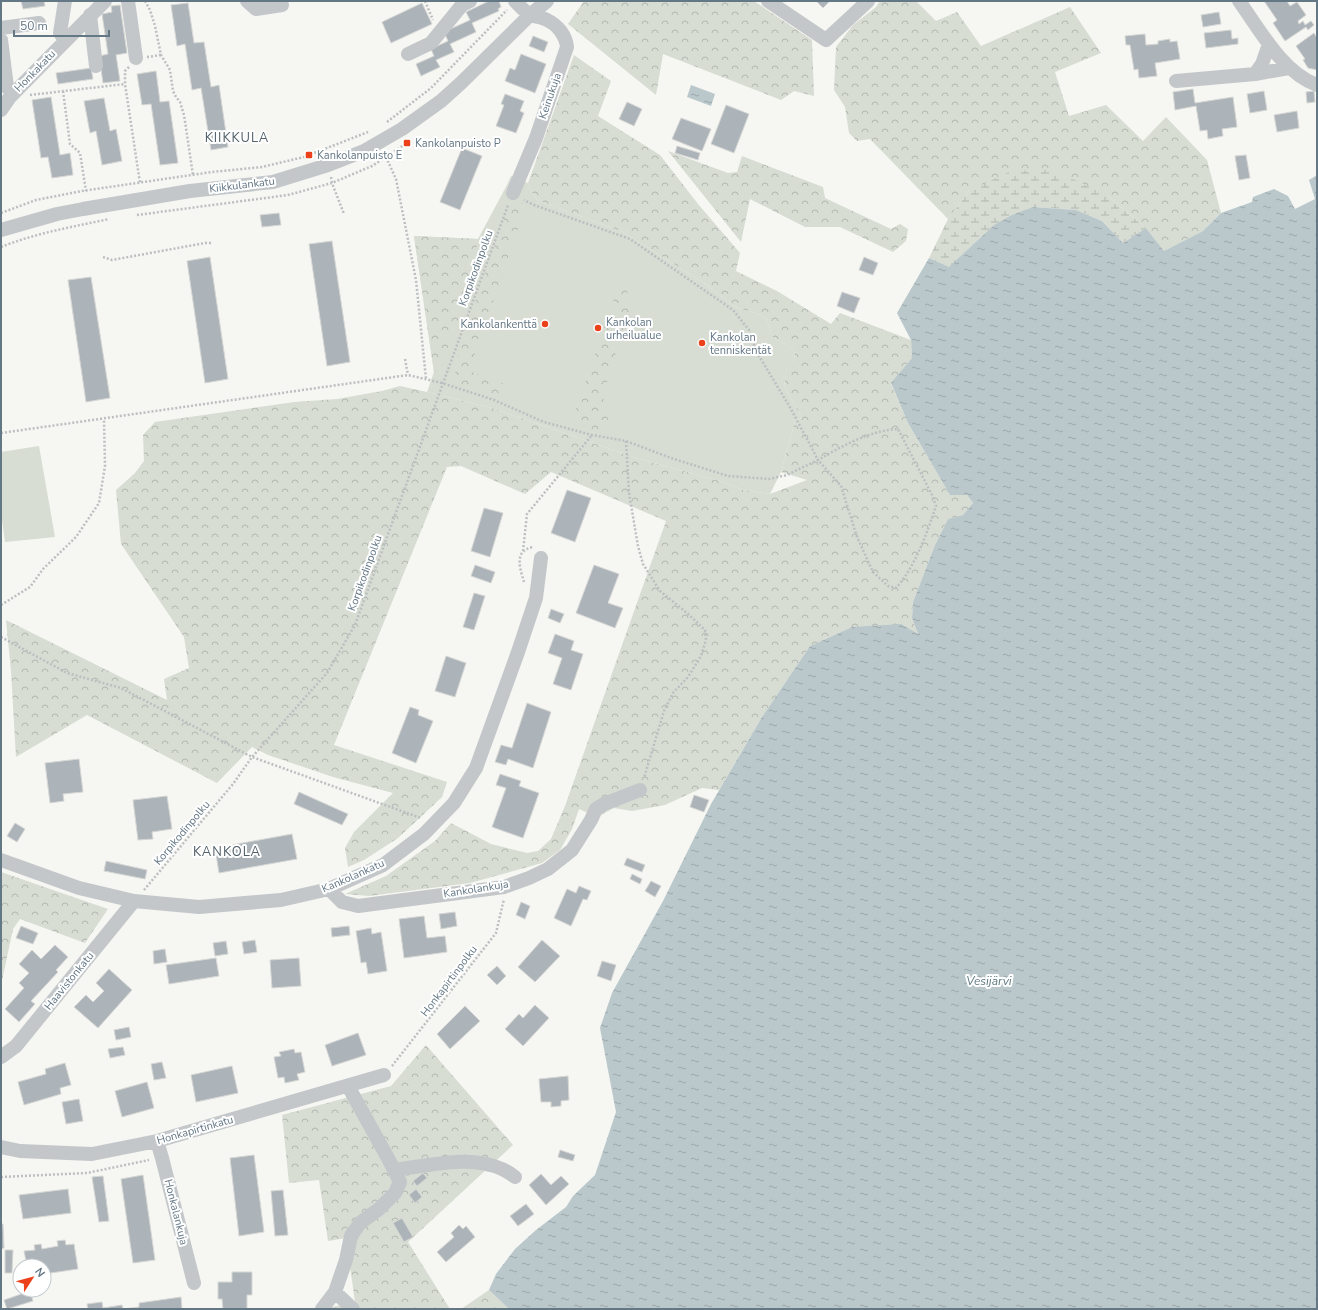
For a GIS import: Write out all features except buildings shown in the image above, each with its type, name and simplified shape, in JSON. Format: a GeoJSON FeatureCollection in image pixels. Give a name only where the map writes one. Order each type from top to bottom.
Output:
{"type":"FeatureCollection","features":[{"type":"Feature","properties":{"kind":"street"},"geometry":{"type":"LineString","coordinates":[[65,1],[60,33],[65,40]]}},
{"type":"Feature","properties":{"kind":"street","name":"Honkakatu"},"geometry":{"type":"LineString","coordinates":[[1,110],[12,95],[105,1]]}},
{"type":"Feature","properties":{"kind":"street"},"geometry":{"type":"LineString","coordinates":[[128,1],[136,58]]}},
{"type":"Feature","properties":{"kind":"street"},"geometry":{"type":"LineString","coordinates":[[247,1],[256,9],[282,5]]}},
{"type":"Feature","properties":{"kind":"street"},"geometry":{"type":"LineString","coordinates":[[408,54],[431,43],[462,5],[470,1]]}},
{"type":"Feature","properties":{"kind":"street"},"geometry":{"type":"LineString","coordinates":[[515,1],[530,15]]}},
{"type":"Feature","properties":{"kind":"street","name":"Kiikkulankatu"},"geometry":{"type":"LineString","coordinates":[[2,226],[57,214],[190,191],[274,182],[328,165],[364,151],[402,130],[441,101],[530,15],[547,1]]}},
{"type":"Feature","properties":{"kind":"street"},"geometry":{"type":"LineString","coordinates":[[768,1],[826,40],[868,1]]}},
{"type":"Feature","properties":{"kind":"street"},"geometry":{"type":"LineString","coordinates":[[1240,1],[1269,44],[1289,68],[1309,82],[1317,85]]}},
{"type":"Feature","properties":{"kind":"street"},"geometry":{"type":"LineString","coordinates":[[90,15],[96,66]]}},
{"type":"Feature","properties":{"kind":"street","name":"Keinukuja"},"geometry":{"type":"LineString","coordinates":[[513,194],[536,138],[567,47],[566,40],[557,28],[547,20],[530,15]]}},
{"type":"Feature","properties":{"kind":"street"},"geometry":{"type":"LineString","coordinates":[[1,28],[39,23]]}},
{"type":"Feature","properties":{"kind":"street"},"geometry":{"type":"LineString","coordinates":[[1,40],[7,86],[12,95]]}},
{"type":"Feature","properties":{"kind":"street"},"geometry":{"type":"LineString","coordinates":[[1255,74],[1262,64],[1269,44]]}},
{"type":"Feature","properties":{"kind":"street"},"geometry":{"type":"LineString","coordinates":[[1176,81],[1255,74],[1289,68]]}},
{"type":"Feature","properties":{"kind":"street","name":"Kankolankatu"},"geometry":{"type":"LineString","coordinates":[[1,860],[79,888],[134,901],[199,907],[281,900],[329,889],[382,865],[424,834],[454,803],[476,768],[536,598],[539,552]]}},
{"type":"Feature","properties":{"kind":"street","name":"Kankolankuja"},"geometry":{"type":"LineString","coordinates":[[329,889],[342,902],[358,906],[504,887],[529,878],[548,868],[572,850],[591,820],[596,809],[604,804],[640,790]]}},
{"type":"Feature","properties":{"kind":"street","name":"Haavistonkatu"},"geometry":{"type":"LineString","coordinates":[[1,1057],[16,1046],[134,901]]}},
{"type":"Feature","properties":{"kind":"street","name":"Honkapirtinkatu"},"geometry":{"type":"LineString","coordinates":[[1,1147],[20,1150],[92,1154],[157,1141],[384,1075]]}},
{"type":"Feature","properties":{"kind":"street"},"geometry":{"type":"LineString","coordinates":[[322,1309],[335,1292],[346,1260],[351,1236],[360,1222],[378,1209],[395,1192],[400,1182],[348,1086]]}},
{"type":"Feature","properties":{"kind":"street","name":"Honkalankuja"},"geometry":{"type":"LineString","coordinates":[[157,1141],[194,1284]]}},
{"type":"Feature","properties":{"kind":"street"},"geometry":{"type":"LineString","coordinates":[[394,1170],[460,1161],[479,1162],[501,1168],[515,1177]]}},
{"type":"Feature","properties":{"kind":"street"},"geometry":{"type":"LineString","coordinates":[[335,1292],[353,1309]]}},
{"type":"Feature","properties":{"kind":"path"},"geometry":{"type":"LineString","coordinates":[[146,1],[155,26],[161,55],[170,70],[174,91],[180,102],[184,115],[193,175]]}},
{"type":"Feature","properties":{"kind":"path"},"geometry":{"type":"LineString","coordinates":[[425,1],[439,33]]}},
{"type":"Feature","properties":{"kind":"path"},"geometry":{"type":"LineString","coordinates":[[385,123],[431,88],[515,1]]}},
{"type":"Feature","properties":{"kind":"path"},"geometry":{"type":"LineString","coordinates":[[140,182],[125,84],[125,71],[136,58],[161,55]]}},
{"type":"Feature","properties":{"kind":"path"},"geometry":{"type":"LineString","coordinates":[[12,95],[125,84]]}},
{"type":"Feature","properties":{"kind":"path"},"geometry":{"type":"LineString","coordinates":[[63,91],[70,144],[80,153],[86,190]]}},
{"type":"Feature","properties":{"kind":"path"},"geometry":{"type":"LineString","coordinates":[[1,213],[36,200],[86,190],[262,167],[304,157],[372,130]]}},
{"type":"Feature","properties":{"kind":"path"},"geometry":{"type":"LineString","coordinates":[[133,215],[288,195],[332,183],[372,166],[407,143]]}},
{"type":"Feature","properties":{"kind":"path"},"geometry":{"type":"LineString","coordinates":[[386,157],[396,179],[416,280],[426,379]]}},
{"type":"Feature","properties":{"kind":"path"},"geometry":{"type":"LineString","coordinates":[[332,183],[344,214]]}},
{"type":"Feature","properties":{"kind":"path"},"geometry":{"type":"LineString","coordinates":[[1,433],[408,375],[442,383],[494,400],[544,422],[592,435],[626,441],[671,458],[728,476],[769,479],[787,475],[818,460],[857,440],[886,430],[898,429],[932,495],[936,506],[924,540],[903,580],[896,588],[888,586],[873,572],[857,536],[842,486],[818,460],[791,409],[756,351],[749,330],[733,310],[630,239],[534,205],[513,194]]}},
{"type":"Feature","properties":{"kind":"path","name":"Korpikodinpolku"},"geometry":{"type":"LineString","coordinates":[[134,901],[233,784],[252,757],[327,673],[355,625],[442,383],[513,194]]}},
{"type":"Feature","properties":{"kind":"path"},"geometry":{"type":"LineString","coordinates":[[1,247],[16,241],[55,230],[112,219]]}},
{"type":"Feature","properties":{"kind":"path"},"geometry":{"type":"LineString","coordinates":[[103,257],[112,260],[212,243]]}},
{"type":"Feature","properties":{"kind":"path"},"geometry":{"type":"LineString","coordinates":[[405,359],[408,375]]}},
{"type":"Feature","properties":{"kind":"path"},"geometry":{"type":"LineString","coordinates":[[1,605],[30,587],[43,569],[76,537],[99,503],[105,466],[104,419]]}},
{"type":"Feature","properties":{"kind":"path"},"geometry":{"type":"LineString","coordinates":[[523,552],[527,514],[592,435]]}},
{"type":"Feature","properties":{"kind":"path"},"geometry":{"type":"LineString","coordinates":[[626,441],[629,493],[638,546],[643,564],[660,590],[705,630],[706,640],[701,656],[688,677],[673,693],[664,711],[640,790]]}},
{"type":"Feature","properties":{"kind":"path"},"geometry":{"type":"LineString","coordinates":[[526,587],[519,562],[520,555],[526,549],[532,547],[539,552]]}},
{"type":"Feature","properties":{"kind":"path"},"geometry":{"type":"LineString","coordinates":[[1,637],[68,673],[121,688],[252,757],[434,823]]}},
{"type":"Feature","properties":{"kind":"path","name":"Honkapirtinpolku"},"geometry":{"type":"LineString","coordinates":[[384,1075],[496,933],[504,900],[504,887]]}},
{"type":"Feature","properties":{"kind":"path"},"geometry":{"type":"LineString","coordinates":[[1,1177],[87,1173],[162,1158]]}},
{"type":"Feature","properties":{"kind":"green space"},"geometry":{"type":"Polygon","coordinates":[[[584,1],[754,1],[812,40],[814,96],[794,91],[781,100],[663,54],[656,95],[568,24],[584,1]]]}},
{"type":"Feature","properties":{"kind":"green space"},"geometry":{"type":"Polygon","coordinates":[[[880,1],[916,1],[936,21],[957,12],[981,46],[1070,7],[1101,53],[1055,72],[1069,116],[1106,105],[1143,141],[1166,117],[1207,160],[1221,213],[1203,231],[1164,251],[1146,228],[1108,196],[969,191],[948,219],[870,139],[857,141],[849,133],[845,107],[834,90],[836,47],[853,25],[876,7],[880,1]]]}},
{"type":"Feature","properties":{"kind":"green space"},"geometry":{"type":"Polygon","coordinates":[[[574,55],[611,81],[598,116],[660,155],[698,204],[740,253],[736,271],[777,291],[831,324],[840,313],[911,340],[912,358],[891,384],[908,423],[950,495],[967,495],[973,503],[963,515],[948,519],[935,545],[913,602],[912,618],[918,634],[852,627],[810,646],[762,717],[719,790],[702,788],[665,805],[632,811],[614,808],[597,817],[579,809],[572,829],[560,850],[542,863],[470,883],[369,896],[345,894],[386,876],[435,841],[451,823],[491,844],[527,853],[538,851],[551,839],[565,806],[666,521],[551,472],[525,494],[461,466],[447,467],[334,745],[447,782],[442,797],[398,838],[364,860],[348,867],[345,848],[354,832],[393,793],[333,777],[268,755],[252,747],[217,783],[87,715],[16,757],[11,671],[6,620],[167,700],[164,679],[189,668],[184,637],[121,544],[116,490],[135,473],[144,461],[143,435],[155,422],[294,402],[337,399],[382,391],[400,386],[492,408],[636,458],[720,481],[743,490],[770,494],[807,480],[781,472],[795,421],[802,418],[784,386],[787,367],[794,360],[795,350],[773,337],[766,318],[735,307],[707,285],[623,232],[537,200],[531,191],[528,183],[574,55]]]}},
{"type":"Feature","properties":{"kind":"green space"},"geometry":{"type":"Polygon","coordinates":[[[668,151],[728,173],[737,172],[742,156],[823,187],[825,198],[891,229],[900,224],[908,229],[906,241],[893,252],[840,227],[805,227],[750,199],[741,242],[668,151]]]}},
{"type":"Feature","properties":{"kind":"green space"},"geometry":{"type":"Polygon","coordinates":[[[1048,170],[1075,180],[1108,196],[1146,228],[1123,243],[1102,221],[1076,210],[1033,207],[994,225],[949,268],[929,258],[948,219],[969,191],[1011,171],[1048,170]]]}},
{"type":"Feature","properties":{"kind":"green space","name":"Kankolan urheilualue"},"geometry":{"type":"Polygon","coordinates":[[[511,176],[528,183],[537,200],[623,232],[707,285],[735,307],[766,318],[773,337],[795,350],[794,360],[787,368],[784,386],[802,418],[795,421],[781,472],[770,494],[743,490],[720,481],[636,458],[492,408],[427,392],[434,372],[414,236],[478,239],[511,176]]]}},
{"type":"Feature","properties":{"kind":"green space"},"geometry":{"type":"Polygon","coordinates":[[[516,201],[526,205],[469,371],[511,386],[511,397],[498,396],[455,382],[456,362],[479,290],[504,219],[516,201]]]}},
{"type":"Feature","properties":{"kind":"green space"},"geometry":{"type":"Polygon","coordinates":[[[414,236],[478,239],[470,287],[439,372],[434,372],[414,236]]]}},
{"type":"Feature","properties":{"kind":"green space"},"geometry":{"type":"Polygon","coordinates":[[[622,276],[631,304],[639,314],[639,320],[626,319],[603,396],[609,424],[606,433],[580,426],[576,409],[622,276]]]}},
{"type":"Feature","properties":{"kind":"green space"},"geometry":{"type":"Polygon","coordinates":[[[39,446],[55,537],[5,542],[1,513],[1,452],[39,446]]]}},
{"type":"Feature","properties":{"kind":"green space"},"geometry":{"type":"Polygon","coordinates":[[[1,872],[108,909],[85,943],[20,919],[13,929],[1,985],[1,872]]]}},
{"type":"Feature","properties":{"kind":"green space"},"geometry":{"type":"Polygon","coordinates":[[[426,1045],[513,1145],[408,1242],[450,1309],[324,1309],[355,1302],[346,1238],[328,1241],[319,1180],[289,1183],[282,1115],[391,1086],[426,1045]]]}},
{"type":"Feature","properties":{"kind":"green space"},"geometry":{"type":"Polygon","coordinates":[[[489,1290],[509,1309],[461,1309],[489,1290]]]}},
{"type":"Feature","properties":{"kind":"water"},"geometry":{"type":"Polygon","coordinates":[[[691,85],[715,94],[711,106],[687,97],[691,85]]]}},
{"type":"Feature","properties":{"kind":"water","name":"Vesijärvi"},"geometry":{"type":"Polygon","coordinates":[[[1317,175],[1317,1309],[509,1309],[489,1290],[496,1274],[515,1249],[536,1230],[566,1207],[573,1196],[595,1175],[616,1112],[600,1028],[612,993],[663,901],[711,804],[762,717],[810,646],[852,627],[901,624],[918,634],[912,618],[913,602],[935,545],[948,519],[963,515],[973,503],[967,495],[950,495],[908,423],[891,383],[912,358],[911,340],[897,313],[929,258],[949,267],[994,225],[1012,215],[1033,207],[1076,210],[1102,221],[1123,243],[1146,228],[1164,251],[1203,231],[1221,213],[1252,202],[1253,197],[1274,189],[1288,196],[1295,209],[1315,199],[1309,180],[1317,175]]]}},
{"type":"Feature","properties":{"kind":"place","name":"Kankolanpuisto P"},"geometry":{"type":"Point","coordinates":[407,143]}},
{"type":"Feature","properties":{"kind":"place","name":"Kankolanpuisto E"},"geometry":{"type":"Point","coordinates":[309,155]}},
{"type":"Feature","properties":{"kind":"place","name":"Kankolankenttä"},"geometry":{"type":"Point","coordinates":[545,324]}},
{"type":"Feature","properties":{"kind":"place","name":"Kankolan urheilualue"},"geometry":{"type":"Point","coordinates":[598,328]}},
{"type":"Feature","properties":{"kind":"place","name":"Kankolan tenniskentät"},"geometry":{"type":"Point","coordinates":[702,343]}},
{"type":"Feature","properties":{"kind":"district","name":"KIIKKULA"},"geometry":{"type":"Point","coordinates":[237,138]}},
{"type":"Feature","properties":{"kind":"district","name":"KANKOLA"},"geometry":{"type":"Point","coordinates":[227,852]}}]}
